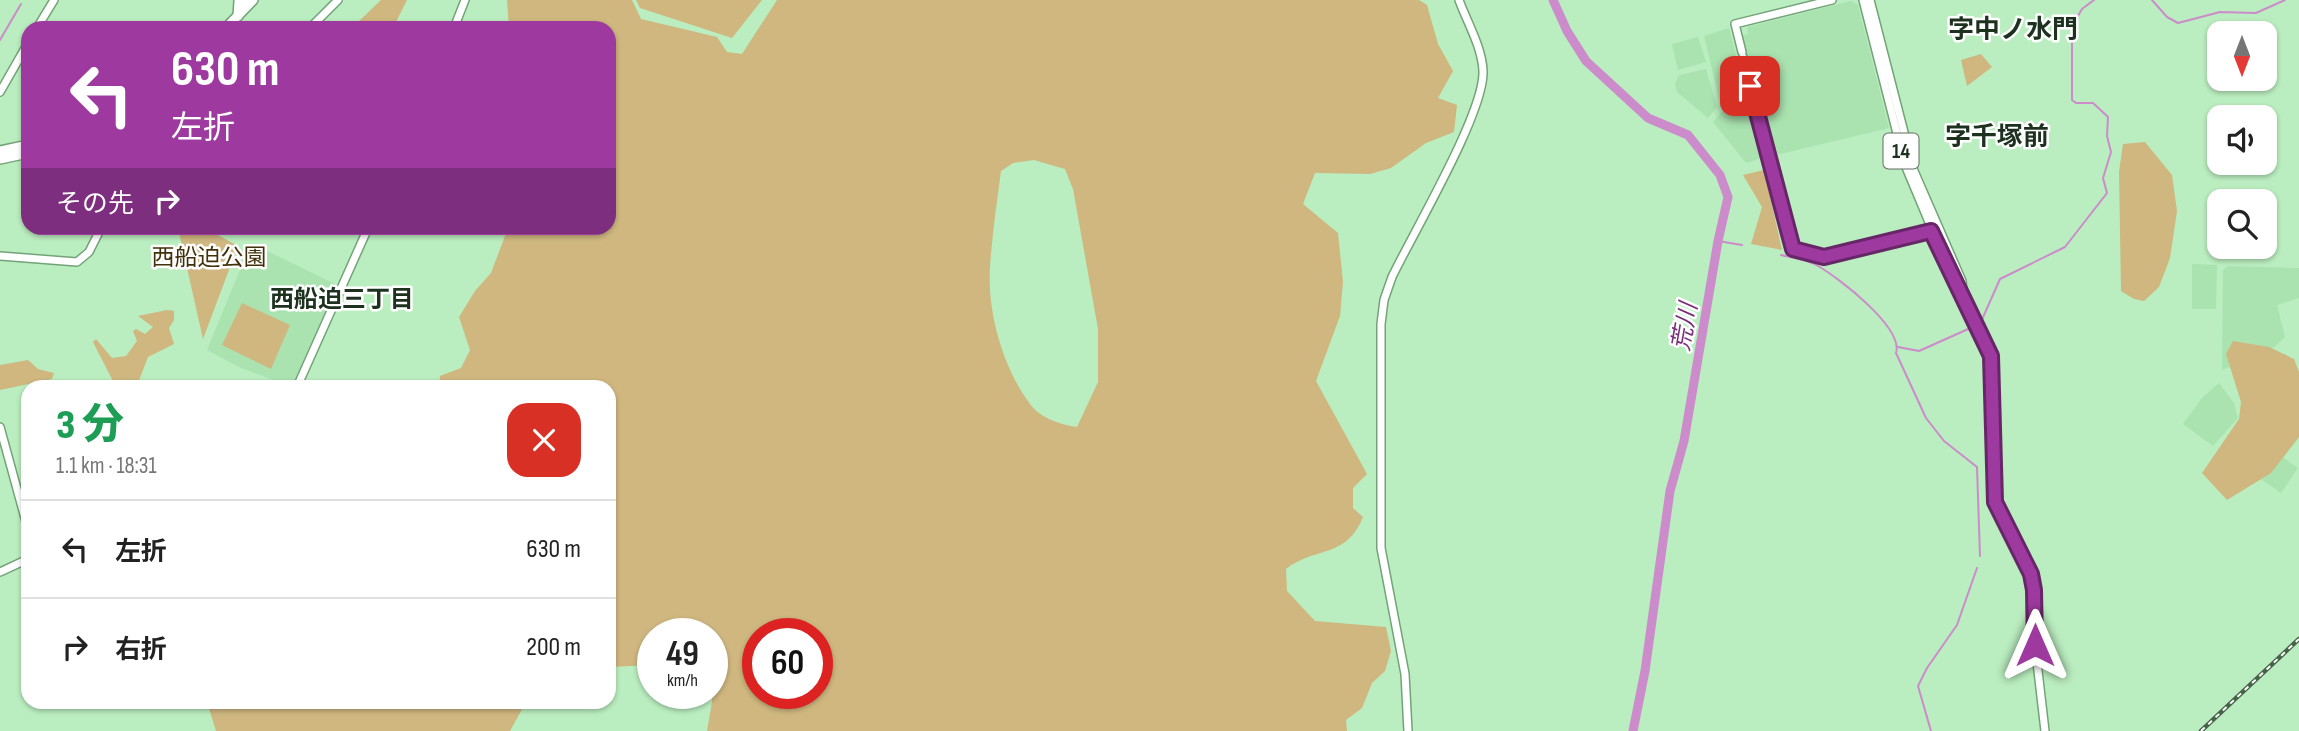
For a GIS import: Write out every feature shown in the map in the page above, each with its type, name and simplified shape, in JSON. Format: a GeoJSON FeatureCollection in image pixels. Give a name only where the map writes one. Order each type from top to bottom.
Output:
{"type":"FeatureCollection","features":[{"type":"Feature","properties":{"kind":"highway"},"geometry":{"type":"LineString","coordinates":[[238,16],[239,0],[256,0]]}},
{"type":"Feature","properties":{"kind":"highway"},"geometry":{"type":"LineString","coordinates":[[233,21],[256,0]]}},
{"type":"Feature","properties":{"kind":"highway"},"geometry":{"type":"LineString","coordinates":[[240,21],[256,0]]}},
{"type":"Feature","properties":{"kind":"highway"},"geometry":{"type":"LineString","coordinates":[[0,151],[21,146]]}},
{"type":"Feature","properties":{"kind":"highway"},"geometry":{"type":"LineString","coordinates":[[0,159],[21,154]]}},
{"type":"Feature","properties":{"kind":"street"},"geometry":{"type":"LineString","coordinates":[[41,21],[54,0]]}},
{"type":"Feature","properties":{"kind":"street"},"geometry":{"type":"LineString","coordinates":[[317,21],[338,0]]}},
{"type":"Feature","properties":{"kind":"street"},"geometry":{"type":"LineString","coordinates":[[457,21],[465,0]]}},
{"type":"Feature","properties":{"kind":"street"},"geometry":{"type":"LineString","coordinates":[[1408,731],[1405,674],[1381,548],[1381,324],[1384,300],[1392,277],[1466,129],[1483,86],[1481,57],[1459,0]]}},
{"type":"Feature","properties":{"kind":"street"},"geometry":{"type":"LineString","coordinates":[[1832,0],[1735,24],[1793,249],[1824,257],[1935,230]]}},
{"type":"Feature","properties":{"kind":"street","name":"14"},"geometry":{"type":"LineString","coordinates":[[1863,0],[1905,165],[1935,230]]}},
{"type":"Feature","properties":{"kind":"street","name":"14"},"geometry":{"type":"LineString","coordinates":[[1870,0],[1914,171],[1955,284],[1963,292],[1993,370],[1995,502],[2033,582],[2035,645],[2045,731]]}},
{"type":"Feature","properties":{"kind":"street"},"geometry":{"type":"LineString","coordinates":[[0,92],[21,55]]}},
{"type":"Feature","properties":{"kind":"street"},"geometry":{"type":"LineString","coordinates":[[0,256],[77,262],[89,252],[98,235]]}},
{"type":"Feature","properties":{"kind":"street"},"geometry":{"type":"LineString","coordinates":[[301,380],[365,235]]}},
{"type":"Feature","properties":{"kind":"street"},"geometry":{"type":"LineString","coordinates":[[0,427],[21,504]]}},
{"type":"Feature","properties":{"kind":"street"},"geometry":{"type":"LineString","coordinates":[[0,572],[21,562]]}},
{"type":"Feature","properties":{"kind":"shaded area"},"geometry":{"type":"Polygon","coordinates":[[[1851,1],[1858,5],[1889,128],[1772,156],[1741,36],[1748,34],[1747,27],[1851,1]]]}},
{"type":"Feature","properties":{"kind":"shaded area"},"geometry":{"type":"Polygon","coordinates":[[[1729,28],[1748,100],[1721,106],[1704,36],[1729,28]]]}},
{"type":"Feature","properties":{"kind":"shaded area"},"geometry":{"type":"Polygon","coordinates":[[[1698,37],[1706,62],[1678,70],[1672,44],[1698,37]]]}},
{"type":"Feature","properties":{"kind":"shaded area"},"geometry":{"type":"Polygon","coordinates":[[[1706,69],[1717,107],[1708,118],[1677,92],[1675,84],[1679,75],[1706,69]]]}},
{"type":"Feature","properties":{"kind":"shaded area"},"geometry":{"type":"Polygon","coordinates":[[[1746,105],[1749,107],[1762,158],[1746,163],[1713,122],[1723,111],[1746,105]]]}},
{"type":"Feature","properties":{"kind":"shaded area"},"geometry":{"type":"Polygon","coordinates":[[[251,243],[337,285],[295,380],[273,380],[239,367],[207,350],[251,243]]]}},
{"type":"Feature","properties":{"kind":"shaded area"},"geometry":{"type":"Polygon","coordinates":[[[2192,264],[2217,265],[2216,309],[2192,309],[2192,264]]]}},
{"type":"Feature","properties":{"kind":"shaded area"},"geometry":{"type":"Polygon","coordinates":[[[2227,266],[2299,268],[2299,298],[2277,305],[2285,337],[2270,351],[2222,370],[2223,270],[2227,266]]]}},
{"type":"Feature","properties":{"kind":"shaded area"},"geometry":{"type":"Polygon","coordinates":[[[2219,383],[2234,403],[2238,418],[2213,446],[2183,424],[2202,398],[2219,383]]]}},
{"type":"Feature","properties":{"kind":"shaded area"},"geometry":{"type":"Polygon","coordinates":[[[2275,452],[2298,468],[2281,493],[2241,465],[2275,452]]]}},
{"type":"Feature","properties":{"kind":"green space"},"geometry":{"type":"Polygon","coordinates":[[[381,0],[407,0],[396,21],[359,21],[381,0]]]}},
{"type":"Feature","properties":{"kind":"green space"},"geometry":{"type":"Polygon","coordinates":[[[507,0],[632,0],[641,19],[717,37],[727,52],[742,54],[777,0],[1419,0],[1427,5],[1438,44],[1453,71],[1438,98],[1457,105],[1454,132],[1426,143],[1391,168],[1370,174],[1315,173],[1303,204],[1338,233],[1343,282],[1340,316],[1316,381],[1367,474],[1353,488],[1353,508],[1363,517],[1356,530],[1339,546],[1308,557],[1286,569],[1287,591],[1315,621],[1386,627],[1391,651],[1385,671],[1372,683],[1362,708],[1346,720],[1347,731],[707,731],[711,709],[728,709],[728,618],[637,618],[637,666],[616,667],[616,380],[440,380],[440,376],[461,368],[470,350],[459,317],[475,291],[491,273],[505,235],[616,235],[616,21],[508,21],[507,0]],[[1034,160],[1013,163],[1001,171],[990,284],[999,339],[1020,390],[1039,413],[1064,425],[1077,427],[1098,382],[1098,329],[1073,189],[1065,169],[1034,160]]]}},
{"type":"Feature","properties":{"kind":"green space"},"geometry":{"type":"Polygon","coordinates":[[[636,0],[762,0],[732,38],[640,8],[636,0]]]}},
{"type":"Feature","properties":{"kind":"green space"},"geometry":{"type":"Polygon","coordinates":[[[1981,54],[1992,67],[1967,86],[1961,60],[1981,54]]]}},
{"type":"Feature","properties":{"kind":"green space"},"geometry":{"type":"Polygon","coordinates":[[[2145,142],[2172,175],[2177,211],[2170,258],[2159,287],[2144,301],[2134,299],[2121,291],[2119,172],[2123,144],[2145,142]]]}},
{"type":"Feature","properties":{"kind":"green space"},"geometry":{"type":"Polygon","coordinates":[[[1764,170],[1782,250],[1751,244],[1762,207],[1743,175],[1764,170]]]}},
{"type":"Feature","properties":{"kind":"green space","name":"西船迫公園"},"geometry":{"type":"Polygon","coordinates":[[[180,235],[218,235],[238,246],[203,339],[180,235]]]}},
{"type":"Feature","properties":{"kind":"green space"},"geometry":{"type":"Polygon","coordinates":[[[242,303],[290,325],[271,369],[222,345],[242,303]]]}},
{"type":"Feature","properties":{"kind":"green space"},"geometry":{"type":"Polygon","coordinates":[[[174,311],[174,320],[169,328],[174,344],[148,357],[139,380],[112,380],[93,342],[96,339],[112,358],[126,356],[137,341],[133,331],[136,329],[145,334],[153,327],[138,316],[174,311]]]}},
{"type":"Feature","properties":{"kind":"green space"},"geometry":{"type":"Polygon","coordinates":[[[2233,341],[2269,347],[2294,359],[2299,372],[2299,437],[2271,473],[2227,500],[2202,473],[2239,419],[2241,402],[2226,354],[2233,341]]]}},
{"type":"Feature","properties":{"kind":"green space"},"geometry":{"type":"Polygon","coordinates":[[[28,360],[38,369],[54,373],[52,379],[21,380],[21,386],[0,390],[0,365],[28,360]]]}},
{"type":"Feature","properties":{"kind":"green space"},"geometry":{"type":"Polygon","coordinates":[[[209,709],[522,709],[510,731],[216,731],[209,709]]]}},
{"type":"Feature","properties":{"kind":"waterway","name":"荒川"},"geometry":{"type":"LineString","coordinates":[[1553,0],[1567,31],[1586,61],[1648,118],[1688,135],[1720,175],[1728,197],[1684,441],[1670,491],[1645,671],[1633,731]]}},
{"type":"Feature","properties":{"kind":"waterway"},"geometry":{"type":"LineString","coordinates":[[1980,324],[2000,279],[2065,247],[2107,193],[2103,178],[2111,152],[2107,136],[2108,117],[2093,103],[2076,103],[2072,100],[2072,26],[2082,9],[2094,0]]}},
{"type":"Feature","properties":{"kind":"waterway"},"geometry":{"type":"LineString","coordinates":[[2152,0],[2167,17],[2178,23],[2220,12],[2256,13],[2285,0]]}},
{"type":"Feature","properties":{"kind":"waterway"},"geometry":{"type":"LineString","coordinates":[[0,40],[21,4]]}},
{"type":"Feature","properties":{"kind":"waterway"},"geometry":{"type":"LineString","coordinates":[[1718,241],[1742,245]]}},
{"type":"Feature","properties":{"kind":"waterway"},"geometry":{"type":"LineString","coordinates":[[1781,255],[1810,262],[1828,272],[1868,305],[1890,331],[1896,343],[1896,353],[1926,418],[1944,441],[1977,467],[1980,556]]}},
{"type":"Feature","properties":{"kind":"waterway"},"geometry":{"type":"LineString","coordinates":[[1898,347],[1919,351],[1975,326]]}},
{"type":"Feature","properties":{"kind":"waterway"},"geometry":{"type":"LineString","coordinates":[[1931,731],[1918,686],[1927,668],[1957,625],[1977,568]]}},
{"type":"Feature","properties":{"kind":"railway"},"geometry":{"type":"LineString","coordinates":[[2201,731],[2299,639]]}},
{"type":"Feature","properties":{"kind":"district","name":"字中ノ水門"},"geometry":{"type":"Point","coordinates":[2013,30]}},
{"type":"Feature","properties":{"kind":"district","name":"字千塚前"},"geometry":{"type":"Point","coordinates":[1997,137]}},
{"type":"Feature","properties":{"kind":"district","name":"西船迫三丁目"},"geometry":{"type":"Point","coordinates":[342,299]}},
{"type":"Feature","properties":{"kind":"route"},"geometry":{"type":"LineString","coordinates":[[1750,86],[1793,249],[1824,257],[1931,231],[1955,284],[1963,292],[1991,356],[1993,493],[2003,523],[2031,574],[2035,645]]}}]}
